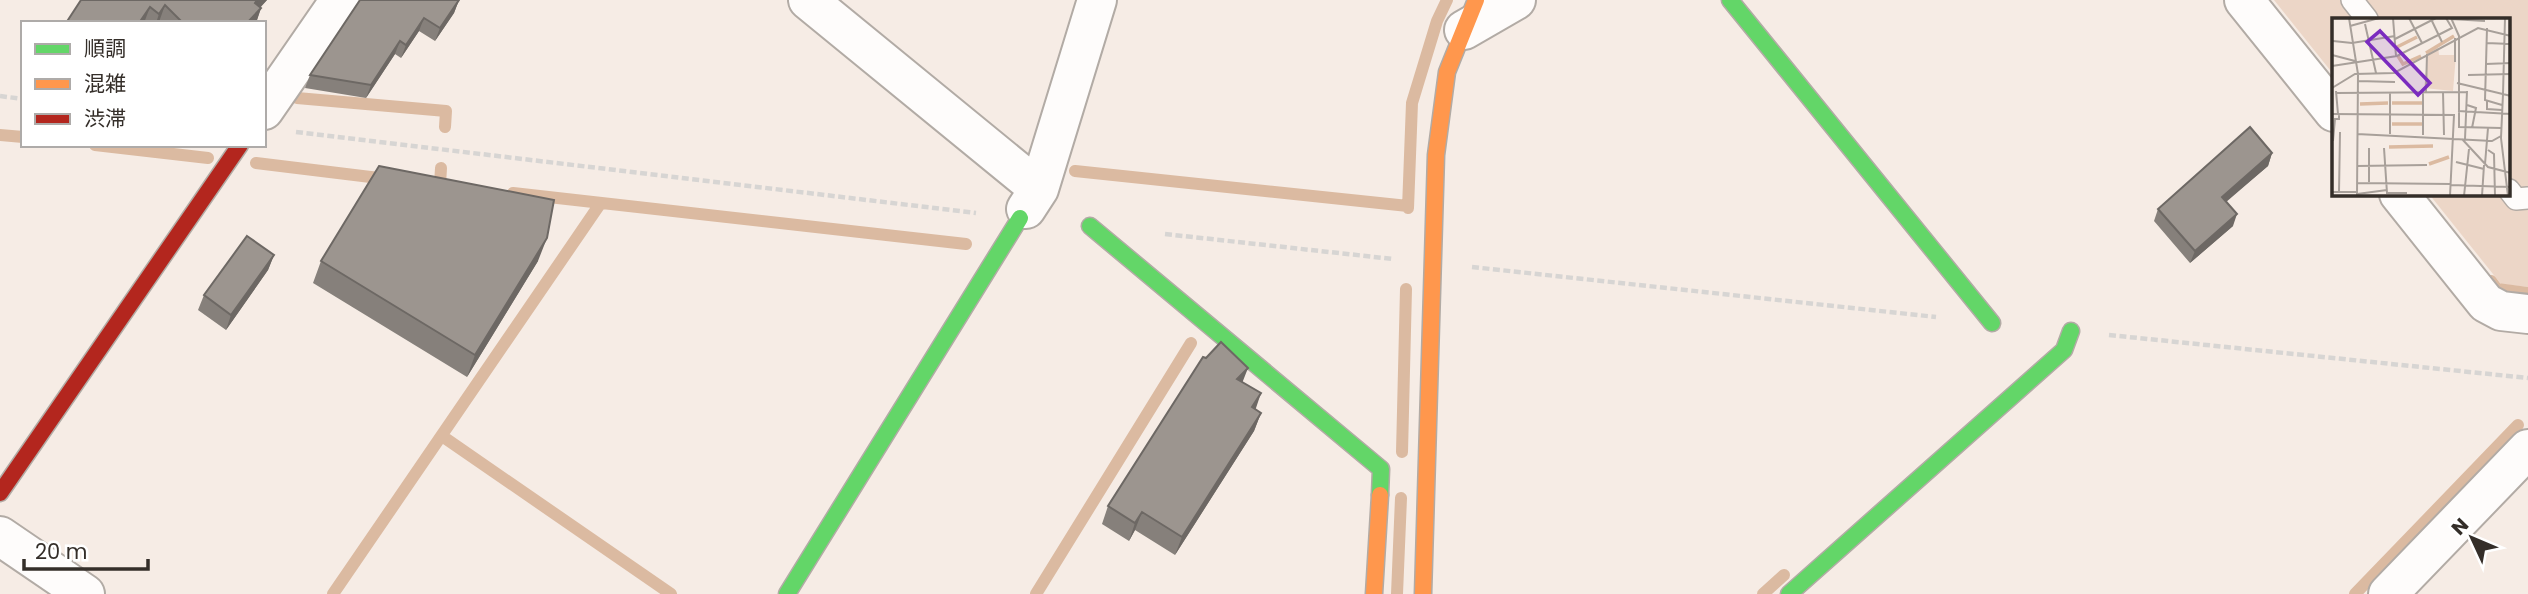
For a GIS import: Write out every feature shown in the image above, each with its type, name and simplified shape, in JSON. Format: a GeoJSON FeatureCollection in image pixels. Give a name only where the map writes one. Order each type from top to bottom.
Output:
{"type":"FeatureCollection","features":[{"type":"Feature","properties":{"kind":"street"},"geometry":{"type":"LineString","coordinates":[[808,0],[1029,203]]}},
{"type":"Feature","properties":{"kind":"street"},"geometry":{"type":"LineString","coordinates":[[787,594],[1029,203],[1097,0]]}},
{"type":"Feature","properties":{"kind":"street"},"geometry":{"type":"LineString","coordinates":[[1423,594],[1436,155],[1447,72],[1470,15],[1516,0]]}},
{"type":"Feature","properties":{"kind":"street"},"geometry":{"type":"LineString","coordinates":[[1730,0],[1992,323]]}},
{"type":"Feature","properties":{"kind":"street"},"geometry":{"type":"LineString","coordinates":[[2244,0],[2332,110]]}},
{"type":"Feature","properties":{"kind":"street"},"geometry":{"type":"LineString","coordinates":[[266,107],[334,2]]}},
{"type":"Feature","properties":{"kind":"street"},"geometry":{"type":"LineString","coordinates":[[0,494],[239,147]]}},
{"type":"Feature","properties":{"kind":"street"},"geometry":{"type":"LineString","coordinates":[[2401,196],[2486,303],[2501,311],[2528,314]]}},
{"type":"Feature","properties":{"kind":"street"},"geometry":{"type":"LineString","coordinates":[[1090,226],[1381,469],[1374,594]]}},
{"type":"Feature","properties":{"kind":"street"},"geometry":{"type":"LineString","coordinates":[[1789,594],[2064,350],[2071,331]]}},
{"type":"Feature","properties":{"kind":"street"},"geometry":{"type":"LineString","coordinates":[[2388,594],[2528,449]]}},
{"type":"Feature","properties":{"kind":"street"},"geometry":{"type":"LineString","coordinates":[[0,536],[85,594]]}},
{"type":"Feature","properties":{"kind":"lane"},"geometry":{"type":"LineString","coordinates":[[2351,0],[2366,18]]}},
{"type":"Feature","properties":{"kind":"lane"},"geometry":{"type":"LineString","coordinates":[[2510,191],[2516,199],[2528,198]]}},
{"type":"Feature","properties":{"kind":"path"},"geometry":{"type":"LineString","coordinates":[[0,96],[21,99]]}},
{"type":"Feature","properties":{"kind":"shaded area"},"geometry":{"type":"Polygon","coordinates":[[[2274,0],[2528,0],[2528,287],[2501,284],[2431,196],[2510,196],[2510,18],[2332,18],[2332,72],[2274,0]]]}},
{"type":"Feature","properties":{"kind":"building"},"geometry":{"type":"Polygon","coordinates":[[[81,0],[257,0],[255,3],[261,8],[249,21],[181,21],[165,5],[159,14],[150,7],[140,21],[67,21],[81,0]]]}},
{"type":"Feature","properties":{"kind":"building"},"geometry":{"type":"Polygon","coordinates":[[[360,0],[459,0],[440,28],[424,18],[406,45],[400,41],[371,85],[310,75],[360,0]]]}},
{"type":"Feature","properties":{"kind":"building"},"geometry":{"type":"Polygon","coordinates":[[[2250,127],[2272,153],[2222,197],[2237,214],[2195,251],[2158,209],[2250,127]]]}},
{"type":"Feature","properties":{"kind":"building"},"geometry":{"type":"Polygon","coordinates":[[[379,166],[554,200],[547,238],[475,355],[321,261],[379,166]]]}},
{"type":"Feature","properties":{"kind":"building"},"geometry":{"type":"Polygon","coordinates":[[[247,236],[274,255],[231,315],[204,295],[247,236]]]}},
{"type":"Feature","properties":{"kind":"building"},"geometry":{"type":"Polygon","coordinates":[[[1221,342],[1248,368],[1237,379],[1261,393],[1252,407],[1261,413],[1182,537],[1142,512],[1135,523],[1108,506],[1203,357],[1206,358],[1221,342]]]}},
{"type":"Feature","properties":{"kind":"waterway"},"geometry":{"type":"LineString","coordinates":[[1408,208],[1412,103],[1437,21],[1447,0]]}},
{"type":"Feature","properties":{"kind":"waterway"},"geometry":{"type":"LineString","coordinates":[[297,98],[446,111],[445,127]]}},
{"type":"Feature","properties":{"kind":"waterway"},"geometry":{"type":"LineString","coordinates":[[0,135],[21,137]]}},
{"type":"Feature","properties":{"kind":"waterway"},"geometry":{"type":"LineString","coordinates":[[112,147],[208,158]]}},
{"type":"Feature","properties":{"kind":"waterway"},"geometry":{"type":"LineString","coordinates":[[256,163],[387,179]]}},
{"type":"Feature","properties":{"kind":"waterway"},"geometry":{"type":"LineString","coordinates":[[440,185],[441,168]]}},
{"type":"Feature","properties":{"kind":"waterway"},"geometry":{"type":"LineString","coordinates":[[1075,171],[1408,206]]}},
{"type":"Feature","properties":{"kind":"waterway"},"geometry":{"type":"LineString","coordinates":[[513,193],[966,244]]}},
{"type":"Feature","properties":{"kind":"waterway"},"geometry":{"type":"LineString","coordinates":[[333,594],[600,204]]}},
{"type":"Feature","properties":{"kind":"waterway"},"geometry":{"type":"LineString","coordinates":[[2491,281],[2497,289],[2528,293]]}},
{"type":"Feature","properties":{"kind":"waterway"},"geometry":{"type":"LineString","coordinates":[[1402,452],[1406,289]]}},
{"type":"Feature","properties":{"kind":"waterway"},"geometry":{"type":"LineString","coordinates":[[1036,594],[1191,343]]}},
{"type":"Feature","properties":{"kind":"waterway"},"geometry":{"type":"LineString","coordinates":[[2355,594],[2518,425]]}},
{"type":"Feature","properties":{"kind":"waterway"},"geometry":{"type":"LineString","coordinates":[[442,436],[671,594]]}},
{"type":"Feature","properties":{"kind":"waterway"},"geometry":{"type":"LineString","coordinates":[[1397,594],[1401,498]]}},
{"type":"Feature","properties":{"kind":"waterway"},"geometry":{"type":"LineString","coordinates":[[1763,594],[1784,575]]}},
{"type":"Feature","properties":{"kind":"traffic: fast"},"geometry":{"type":"LineString","coordinates":[[1730,0],[1992,323]]}},
{"type":"Feature","properties":{"kind":"traffic: fast"},"geometry":{"type":"LineString","coordinates":[[787,594],[1020,218]]}},
{"type":"Feature","properties":{"kind":"traffic: fast"},"geometry":{"type":"LineString","coordinates":[[1090,226],[1381,469],[1380,495]]}},
{"type":"Feature","properties":{"kind":"traffic: fast"},"geometry":{"type":"LineString","coordinates":[[1789,594],[2064,350],[2071,331]]}},
{"type":"Feature","properties":{"kind":"traffic: slow"},"geometry":{"type":"LineString","coordinates":[[1423,594],[1436,155],[1447,72],[1476,0]]}},
{"type":"Feature","properties":{"kind":"traffic: slow"},"geometry":{"type":"LineString","coordinates":[[1374,594],[1380,495]]}},
{"type":"Feature","properties":{"kind":"traffic: jam"},"geometry":{"type":"LineString","coordinates":[[0,493],[239,147]]}}]}
